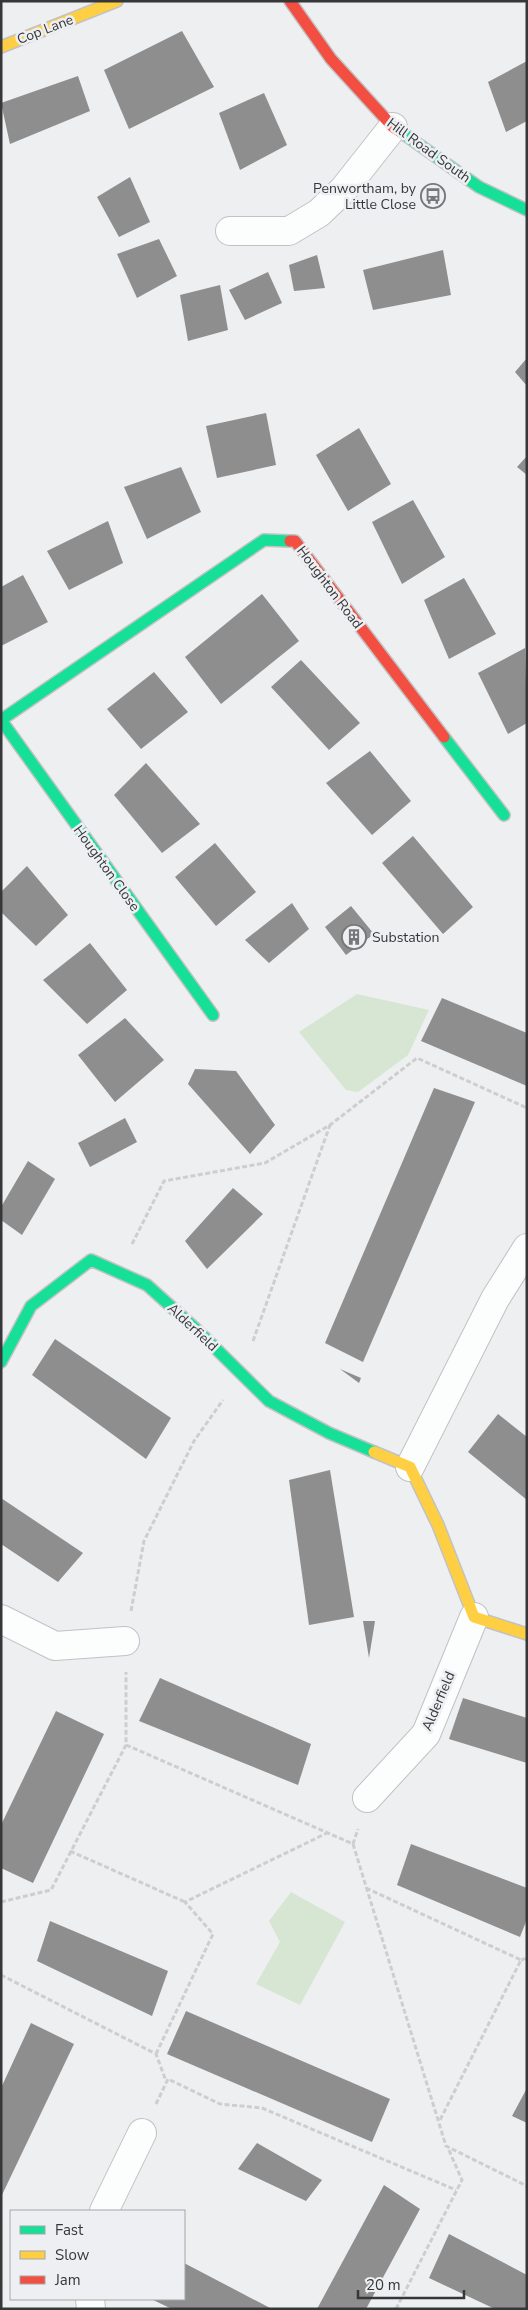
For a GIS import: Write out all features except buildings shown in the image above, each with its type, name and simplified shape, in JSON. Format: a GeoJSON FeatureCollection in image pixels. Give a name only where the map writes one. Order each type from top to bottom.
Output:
{"type":"FeatureCollection","features":[{"type":"Feature","properties":{"kind":"street","name":"Cop Lane"},"geometry":{"type":"LineString","coordinates":[[1,47],[118,1]]}},
{"type":"Feature","properties":{"kind":"street","name":"Hill Road South"},"geometry":{"type":"LineString","coordinates":[[290,1],[331,59],[393,127],[479,187],[527,210]]}},
{"type":"Feature","properties":{"kind":"street"},"geometry":{"type":"LineString","coordinates":[[230,231],[289,231],[319,213],[344,189],[393,127]]}},
{"type":"Feature","properties":{"kind":"street","name":"Houghton Road"},"geometry":{"type":"LineString","coordinates":[[1,720],[264,540],[295,541],[504,815]]}},
{"type":"Feature","properties":{"kind":"street","name":"Houghton Close"},"geometry":{"type":"LineString","coordinates":[[1,720],[213,1015]]}},
{"type":"Feature","properties":{"kind":"street"},"geometry":{"type":"LineString","coordinates":[[527,1248],[495,1299],[410,1467],[438,1525],[474,1617],[527,1634]]}},
{"type":"Feature","properties":{"kind":"street","name":"Alderfield"},"geometry":{"type":"LineString","coordinates":[[1,1362],[31,1306],[91,1260],[147,1285],[269,1401],[328,1433],[410,1467]]}},
{"type":"Feature","properties":{"kind":"street","name":"Alderfield"},"geometry":{"type":"LineString","coordinates":[[368,1798],[426,1734],[474,1617]]}},
{"type":"Feature","properties":{"kind":"street"},"geometry":{"type":"LineString","coordinates":[[1,1619],[55,1646],[125,1641]]}},
{"type":"Feature","properties":{"kind":"street"},"geometry":{"type":"LineString","coordinates":[[104,2210],[142,2133]]}},
{"type":"Feature","properties":{"kind":"path"},"geometry":{"type":"LineString","coordinates":[[117,1272],[164,1181],[265,1163],[330,1125],[417,1058],[527,1108]]}},
{"type":"Feature","properties":{"kind":"path"},"geometry":{"type":"LineString","coordinates":[[1,1902],[51,1890],[126,1745],[125,1641],[144,1540],[194,1441],[241,1374],[330,1125]]}},
{"type":"Feature","properties":{"kind":"path"},"geometry":{"type":"LineString","coordinates":[[126,1745],[353,1844]]}},
{"type":"Feature","properties":{"kind":"path"},"geometry":{"type":"LineString","coordinates":[[368,1798],[353,1844],[438,2123],[446,2146],[462,2180],[396,2309]]}},
{"type":"Feature","properties":{"kind":"path"},"geometry":{"type":"LineString","coordinates":[[185,1902],[327,1833]]}},
{"type":"Feature","properties":{"kind":"path"},"geometry":{"type":"LineString","coordinates":[[70,1851],[185,1902],[213,1934],[156,2054]]}},
{"type":"Feature","properties":{"kind":"path"},"geometry":{"type":"LineString","coordinates":[[366,1888],[521,1960],[527,1958]]}},
{"type":"Feature","properties":{"kind":"path"},"geometry":{"type":"LineString","coordinates":[[438,2123],[521,1960]]}},
{"type":"Feature","properties":{"kind":"path"},"geometry":{"type":"LineString","coordinates":[[1,1975],[156,2054],[166,2082]]}},
{"type":"Feature","properties":{"kind":"path"},"geometry":{"type":"LineString","coordinates":[[142,2133],[168,2079],[220,2104],[262,2108],[456,2190]]}},
{"type":"Feature","properties":{"kind":"path"},"geometry":{"type":"LineString","coordinates":[[448,2147],[527,2186]]}},
{"type":"Feature","properties":{"kind":"green space"},"geometry":{"type":"Polygon","coordinates":[[[357,994],[429,1010],[408,1055],[358,1092],[346,1090],[299,1032],[357,994]]]}},
{"type":"Feature","properties":{"kind":"green space"},"geometry":{"type":"Polygon","coordinates":[[[291,1892],[345,1922],[300,2005],[256,1984],[280,1942],[269,1921],[291,1892]]]}},
{"type":"Feature","properties":{"kind":"traffic: fast"},"geometry":{"type":"LineString","coordinates":[[401,132],[479,187],[527,210]]}},
{"type":"Feature","properties":{"kind":"traffic: fast"},"geometry":{"type":"LineString","coordinates":[[1,720],[264,540],[290,541]]}},
{"type":"Feature","properties":{"kind":"traffic: fast"},"geometry":{"type":"LineString","coordinates":[[1,720],[213,1015]]}},
{"type":"Feature","properties":{"kind":"traffic: fast"},"geometry":{"type":"LineString","coordinates":[[444,737],[504,815]]}},
{"type":"Feature","properties":{"kind":"traffic: fast"},"geometry":{"type":"LineString","coordinates":[[1,1362],[31,1306],[91,1260],[147,1285],[197,1330],[269,1401],[329,1433],[374,1452]]}},
{"type":"Feature","properties":{"kind":"traffic: slow"},"geometry":{"type":"LineString","coordinates":[[1,47],[117,1]]}},
{"type":"Feature","properties":{"kind":"traffic: slow"},"geometry":{"type":"LineString","coordinates":[[374,1452],[410,1467],[438,1525],[474,1617],[527,1634]]}},
{"type":"Feature","properties":{"kind":"traffic: jam"},"geometry":{"type":"LineString","coordinates":[[290,1],[331,59],[393,127],[401,132]]}},
{"type":"Feature","properties":{"kind":"traffic: jam"},"geometry":{"type":"LineString","coordinates":[[290,541],[295,541],[444,737]]}},
{"type":"Feature","properties":{"kind":"place","name":"Penwortham, by Little Close"},"geometry":{"type":"Point","coordinates":[433,196]}},
{"type":"Feature","properties":{"kind":"place","name":"Substation"},"geometry":{"type":"Point","coordinates":[354,937]}}]}
